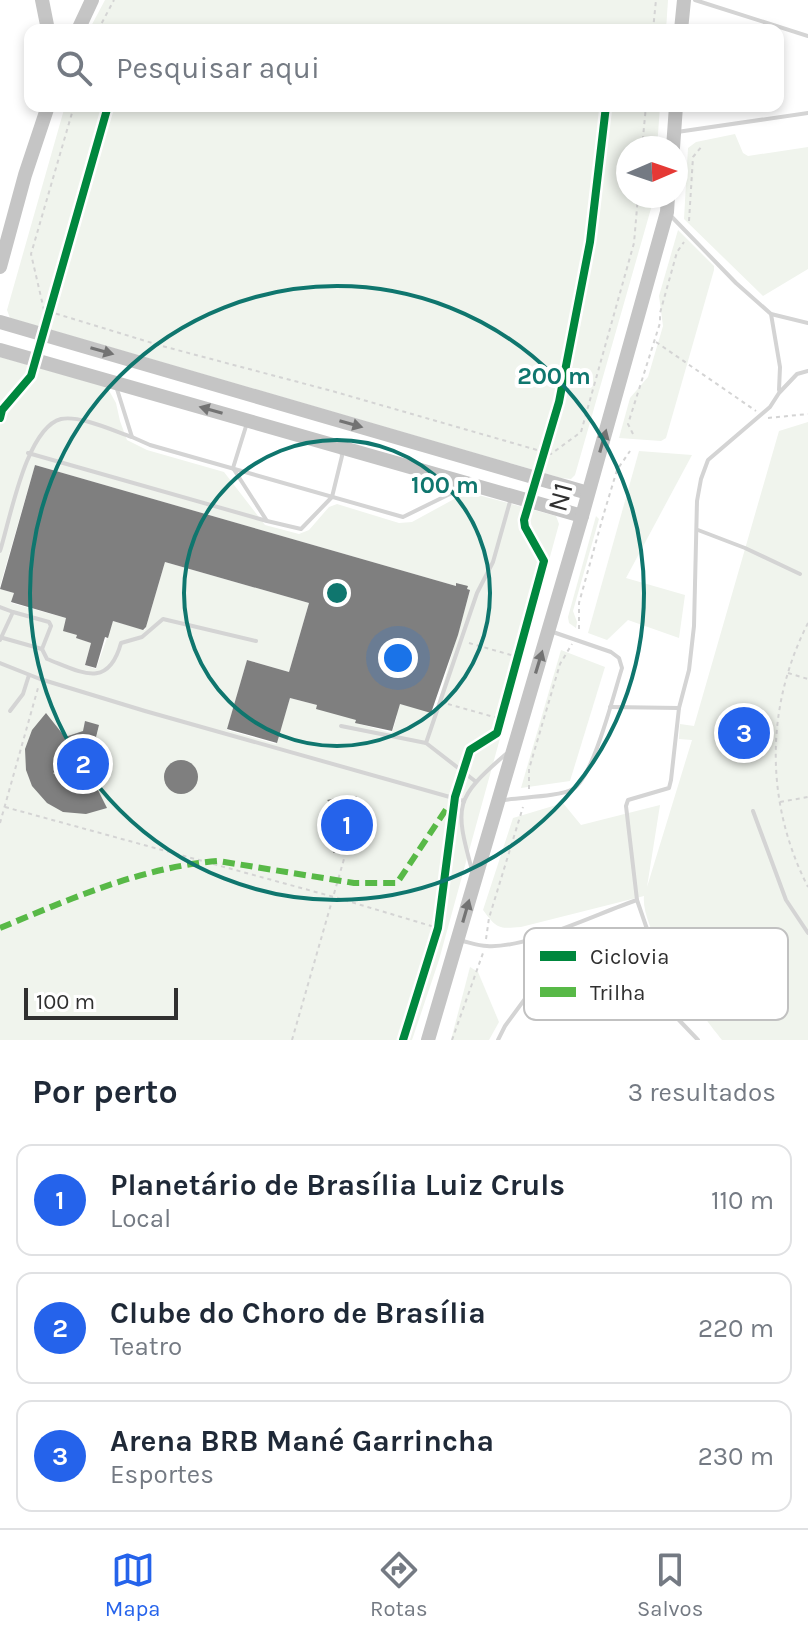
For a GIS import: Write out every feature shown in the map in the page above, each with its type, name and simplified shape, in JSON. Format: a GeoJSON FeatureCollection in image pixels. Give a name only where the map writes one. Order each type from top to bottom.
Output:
{"type":"FeatureCollection","features":[{"type":"Feature","properties":{"kind":"highway"},"geometry":{"type":"LineString","coordinates":[[42,0],[47,24]]}},
{"type":"Feature","properties":{"kind":"highway"},"geometry":{"type":"LineString","coordinates":[[81,24],[92,0]]}},
{"type":"Feature","properties":{"kind":"highway"},"geometry":{"type":"LineString","coordinates":[[682,24],[684,0]]}},
{"type":"Feature","properties":{"kind":"highway"},"geometry":{"type":"LineString","coordinates":[[25,175],[38,112]]}},
{"type":"Feature","properties":{"kind":"highway"},"geometry":{"type":"LineString","coordinates":[[0,267],[46,112]]}},
{"type":"Feature","properties":{"kind":"highway"},"geometry":{"type":"LineString","coordinates":[[674,136],[676,112]]}},
{"type":"Feature","properties":{"kind":"highway","name":"N1"},"geometry":{"type":"LineString","coordinates":[[428,1040],[582,516],[667,208]]}},
{"type":"Feature","properties":{"kind":"highway"},"geometry":{"type":"LineString","coordinates":[[0,322],[588,493]]}},
{"type":"Feature","properties":{"kind":"highway"},"geometry":{"type":"LineString","coordinates":[[55,365],[62,340]]}},
{"type":"Feature","properties":{"kind":"highway"},"geometry":{"type":"LineString","coordinates":[[0,350],[582,516]]}},
{"type":"Feature","properties":{"kind":"highway"},"geometry":{"type":"LineString","coordinates":[[512,496],[519,473]]}},
{"type":"Feature","properties":{"kind":"lane"},"geometry":{"type":"LineString","coordinates":[[695,0],[770,24]]}},
{"type":"Feature","properties":{"kind":"lane"},"geometry":{"type":"LineString","coordinates":[[784,28],[808,36]]}},
{"type":"Feature","properties":{"kind":"lane"},"geometry":{"type":"LineString","coordinates":[[688,137],[808,113]]}},
{"type":"Feature","properties":{"kind":"lane"},"geometry":{"type":"LineString","coordinates":[[667,212],[771,314],[808,323]]}},
{"type":"Feature","properties":{"kind":"lane"},"geometry":{"type":"LineString","coordinates":[[771,314],[780,367],[779,393]]}},
{"type":"Feature","properties":{"kind":"lane"},"geometry":{"type":"LineString","coordinates":[[647,928],[637,900],[626,806],[628,800],[669,788],[694,626],[697,501],[701,479],[708,460],[770,407],[797,374],[808,371]]}},
{"type":"Feature","properties":{"kind":"lane"},"geometry":{"type":"LineString","coordinates":[[115,383],[132,437]]}},
{"type":"Feature","properties":{"kind":"lane"},"geometry":{"type":"LineString","coordinates":[[0,551],[28,453],[59,420],[91,423],[403,517],[469,484]]}},
{"type":"Feature","properties":{"kind":"lane"},"geometry":{"type":"LineString","coordinates":[[233,468],[248,420]]}},
{"type":"Feature","properties":{"kind":"lane"},"geometry":{"type":"LineString","coordinates":[[28,453],[301,529],[332,497],[342,456],[340,448]]}},
{"type":"Feature","properties":{"kind":"lane"},"geometry":{"type":"LineString","coordinates":[[233,468],[267,521]]}},
{"type":"Feature","properties":{"kind":"lane"},"geometry":{"type":"LineString","coordinates":[[426,743],[477,593],[493,562],[512,496]]}},
{"type":"Feature","properties":{"kind":"lane"},"geometry":{"type":"LineString","coordinates":[[698,530],[800,574]]}},
{"type":"Feature","properties":{"kind":"lane"},"geometry":{"type":"LineString","coordinates":[[0,607],[49,622],[51,629],[42,649]]}},
{"type":"Feature","properties":{"kind":"lane"},"geometry":{"type":"LineString","coordinates":[[13,612],[1,639],[42,649],[47,659],[97,675],[103,673],[118,656],[121,643],[142,637],[163,619],[256,641]]}},
{"type":"Feature","properties":{"kind":"lane"},"geometry":{"type":"LineString","coordinates":[[498,801],[570,791],[582,783],[622,668],[619,658],[611,652],[549,630]]}},
{"type":"Feature","properties":{"kind":"lane"},"geometry":{"type":"LineString","coordinates":[[0,663],[40,679],[464,801]]}},
{"type":"Feature","properties":{"kind":"lane"},"geometry":{"type":"LineString","coordinates":[[10,711],[23,694],[29,675]]}},
{"type":"Feature","properties":{"kind":"lane"},"geometry":{"type":"LineString","coordinates":[[610,707],[679,708]]}},
{"type":"Feature","properties":{"kind":"lane"},"geometry":{"type":"LineString","coordinates":[[341,726],[426,743],[475,781]]}},
{"type":"Feature","properties":{"kind":"lane"},"geometry":{"type":"LineString","coordinates":[[475,880],[460,822],[464,801],[475,781],[514,747]]}},
{"type":"Feature","properties":{"kind":"lane"},"geometry":{"type":"LineString","coordinates":[[753,811],[786,900],[808,933]]}},
{"type":"Feature","properties":{"kind":"lane"},"geometry":{"type":"LineString","coordinates":[[564,928],[637,900]]}},
{"type":"Feature","properties":{"kind":"lane"},"geometry":{"type":"LineString","coordinates":[[458,939],[485,946],[524,941]]}},
{"type":"Feature","properties":{"kind":"lane"},"geometry":{"type":"LineString","coordinates":[[498,1040],[524,1000]]}},
{"type":"Feature","properties":{"kind":"lane"},"geometry":{"type":"LineString","coordinates":[[679,1020],[698,1040]]}},
{"type":"Feature","properties":{"kind":"path"},"geometry":{"type":"LineString","coordinates":[[101,24],[114,0]]}},
{"type":"Feature","properties":{"kind":"path"},"geometry":{"type":"LineString","coordinates":[[654,24],[656,0]]}},
{"type":"Feature","properties":{"kind":"path"},"geometry":{"type":"LineString","coordinates":[[72,112],[31,254],[44,310],[162,346],[332,391],[541,457],[551,454],[581,432],[634,243],[637,208]]}},
{"type":"Feature","properties":{"kind":"path"},"geometry":{"type":"LineString","coordinates":[[643,136],[645,112]]}},
{"type":"Feature","properties":{"kind":"path"},"geometry":{"type":"LineString","coordinates":[[689,221],[693,157],[702,146]]}},
{"type":"Feature","properties":{"kind":"path"},"geometry":{"type":"LineString","coordinates":[[633,434],[628,424],[655,341],[677,252],[684,242]]}},
{"type":"Feature","properties":{"kind":"path"},"geometry":{"type":"LineString","coordinates":[[41,334],[52,297]]}},
{"type":"Feature","properties":{"kind":"path"},"geometry":{"type":"LineString","coordinates":[[655,341],[753,407],[760,416],[808,414]]}},
{"type":"Feature","properties":{"kind":"path"},"geometry":{"type":"LineString","coordinates":[[541,457],[546,440]]}},
{"type":"Feature","properties":{"kind":"path"},"geometry":{"type":"LineString","coordinates":[[579,629],[579,603],[604,513],[617,470],[630,451]]}},
{"type":"Feature","properties":{"kind":"path"},"geometry":{"type":"LineString","coordinates":[[808,623],[787,673],[775,730],[775,774],[779,802],[790,845],[808,885]]}},
{"type":"Feature","properties":{"kind":"path"},"geometry":{"type":"LineString","coordinates":[[460,641],[518,657]]}},
{"type":"Feature","properties":{"kind":"path"},"geometry":{"type":"LineString","coordinates":[[514,670],[522,643]]}},
{"type":"Feature","properties":{"kind":"path"},"geometry":{"type":"LineString","coordinates":[[787,673],[808,679]]}},
{"type":"Feature","properties":{"kind":"path"},"geometry":{"type":"LineString","coordinates":[[0,823],[40,679]]}},
{"type":"Feature","properties":{"kind":"path"},"geometry":{"type":"LineString","coordinates":[[440,701],[501,719]]}},
{"type":"Feature","properties":{"kind":"path"},"geometry":{"type":"LineString","coordinates":[[497,733],[504,707]]}},
{"type":"Feature","properties":{"kind":"path"},"geometry":{"type":"LineString","coordinates":[[779,802],[808,797]]}},
{"type":"Feature","properties":{"kind":"path"},"geometry":{"type":"LineString","coordinates":[[5,807],[438,928]]}},
{"type":"Feature","properties":{"kind":"path"},"geometry":{"type":"LineString","coordinates":[[292,1040],[344,859]]}},
{"type":"Feature","properties":{"kind":"path"},"geometry":{"type":"LineString","coordinates":[[434,942],[440,913]]}},
{"type":"Feature","properties":{"kind":"path"},"geometry":{"type":"LineString","coordinates":[[452,1040],[485,946]]}},
{"type":"Feature","properties":{"kind":"shaded area"},"geometry":{"type":"Polygon","coordinates":[[[105,0],[668,0],[666,24],[92,24],[105,0]]]}},
{"type":"Feature","properties":{"kind":"shaded area"},"geometry":{"type":"Polygon","coordinates":[[[63,112],[660,112],[658,136],[616,136],[616,208],[651,208],[575,475],[571,479],[10,318],[7,310],[63,112]]]}},
{"type":"Feature","properties":{"kind":"shaded area"},"geometry":{"type":"Polygon","coordinates":[[[735,134],[743,153],[748,156],[808,147],[808,269],[763,296],[684,219],[685,208],[688,208],[688,148],[696,142],[735,134]]]}},
{"type":"Feature","properties":{"kind":"shaded area"},"geometry":{"type":"Polygon","coordinates":[[[678,230],[714,266],[714,270],[666,438],[661,441],[619,438],[630,398],[648,377],[663,326],[659,296],[678,230]]]}},
{"type":"Feature","properties":{"kind":"shaded area"},"geometry":{"type":"Polygon","coordinates":[[[0,357],[107,387],[116,403],[127,440],[147,450],[224,472],[265,525],[299,534],[309,530],[329,507],[337,504],[399,523],[412,522],[467,492],[556,516],[559,524],[439,960],[412,1040],[0,1040],[0,589],[14,593],[11,603],[66,618],[77,638],[91,643],[85,665],[96,669],[113,621],[145,630],[165,562],[309,603],[289,672],[247,660],[227,730],[276,744],[290,698],[317,705],[360,705],[356,723],[392,733],[397,716],[390,701],[435,713],[470,591],[457,584],[35,465],[0,586],[0,357]]]}},
{"type":"Feature","properties":{"kind":"shaded area"},"geometry":{"type":"Polygon","coordinates":[[[808,422],[808,1040],[722,1040],[707,1020],[788,1020],[788,928],[651,928],[644,896],[521,927],[499,926],[483,910],[513,818],[563,803],[581,825],[660,805],[647,887],[692,740],[679,739],[680,724],[694,726],[779,431],[808,422]]]}},
{"type":"Feature","properties":{"kind":"shaded area"},"geometry":{"type":"Polygon","coordinates":[[[639,451],[692,455],[626,578],[685,595],[679,638],[628,620],[607,640],[588,633],[639,451]]]}},
{"type":"Feature","properties":{"kind":"shaded area"},"geometry":{"type":"Polygon","coordinates":[[[596,516],[599,519],[573,611],[576,628],[569,623],[568,617],[596,516]]]}},
{"type":"Feature","properties":{"kind":"shaded area"},"geometry":{"type":"Polygon","coordinates":[[[561,650],[605,667],[570,781],[521,788],[561,650]]]}},
{"type":"Feature","properties":{"kind":"shaded area"},"geometry":{"type":"Polygon","coordinates":[[[470,967],[478,972],[499,1022],[489,1040],[451,1040],[470,967]]]}},
{"type":"Feature","properties":{"kind":"building"},"geometry":{"type":"Polygon","coordinates":[[[35,465],[456,586],[456,583],[468,586],[470,590],[458,635],[431,713],[400,704],[392,731],[355,723],[356,720],[316,709],[317,705],[290,698],[277,743],[227,729],[247,660],[289,672],[309,603],[165,562],[146,627],[143,630],[113,621],[96,668],[85,665],[91,643],[63,631],[66,618],[11,602],[14,593],[0,589],[35,465]]]}},
{"type":"Feature","properties":{"kind":"building"},"geometry":{"type":"Polygon","coordinates":[[[46,713],[65,737],[83,731],[85,721],[99,725],[96,737],[106,750],[108,769],[96,786],[107,808],[86,814],[63,812],[47,803],[32,786],[26,770],[25,749],[32,730],[46,713]],[[70,764],[53,773],[69,787],[83,773],[70,764]]]}},
{"type":"Feature","properties":{"kind":"building"},"geometry":{"type":"Polygon","coordinates":[[[181,760],[193,765],[198,777],[193,789],[181,794],[169,789],[164,777],[169,765],[181,760]]]}},
{"type":"Feature","properties":{"kind":"building"},"geometry":{"type":"Polygon","coordinates":[[[356,796],[369,807],[375,823],[373,837],[363,829],[348,824],[352,820],[348,822],[323,811],[330,803],[327,800],[356,796]]]}},
{"type":"Feature","properties":{"kind":"building"},"geometry":{"type":"Polygon","coordinates":[[[347,826],[354,850],[333,853],[347,826]]]}},
{"type":"Feature","properties":{"kind":"marked path"},"geometry":{"type":"LineString","coordinates":[[0,928],[134,877],[190,864],[218,861],[354,883],[397,883],[449,805]]}},
{"type":"Feature","properties":{"kind":"cycle path"},"geometry":{"type":"LineString","coordinates":[[0,418],[2,410],[31,376],[106,112]]}},
{"type":"Feature","properties":{"kind":"cycle path"},"geometry":{"type":"LineString","coordinates":[[403,1040],[438,928],[455,797],[470,750],[497,733],[544,561],[524,520],[559,402],[590,242],[605,112]]}},
{"type":"Feature","properties":{"kind":"place","name":"Arena BRB Mané Garrincha"},"geometry":{"type":"Point","coordinates":[744,733]}},
{"type":"Feature","properties":{"kind":"place","name":"Clube do Choro de Brasília"},"geometry":{"type":"Point","coordinates":[83,764]}},
{"type":"Feature","properties":{"kind":"place","name":"Planetário de Brasília Luiz Cruls"},"geometry":{"type":"Point","coordinates":[347,825]}}]}
